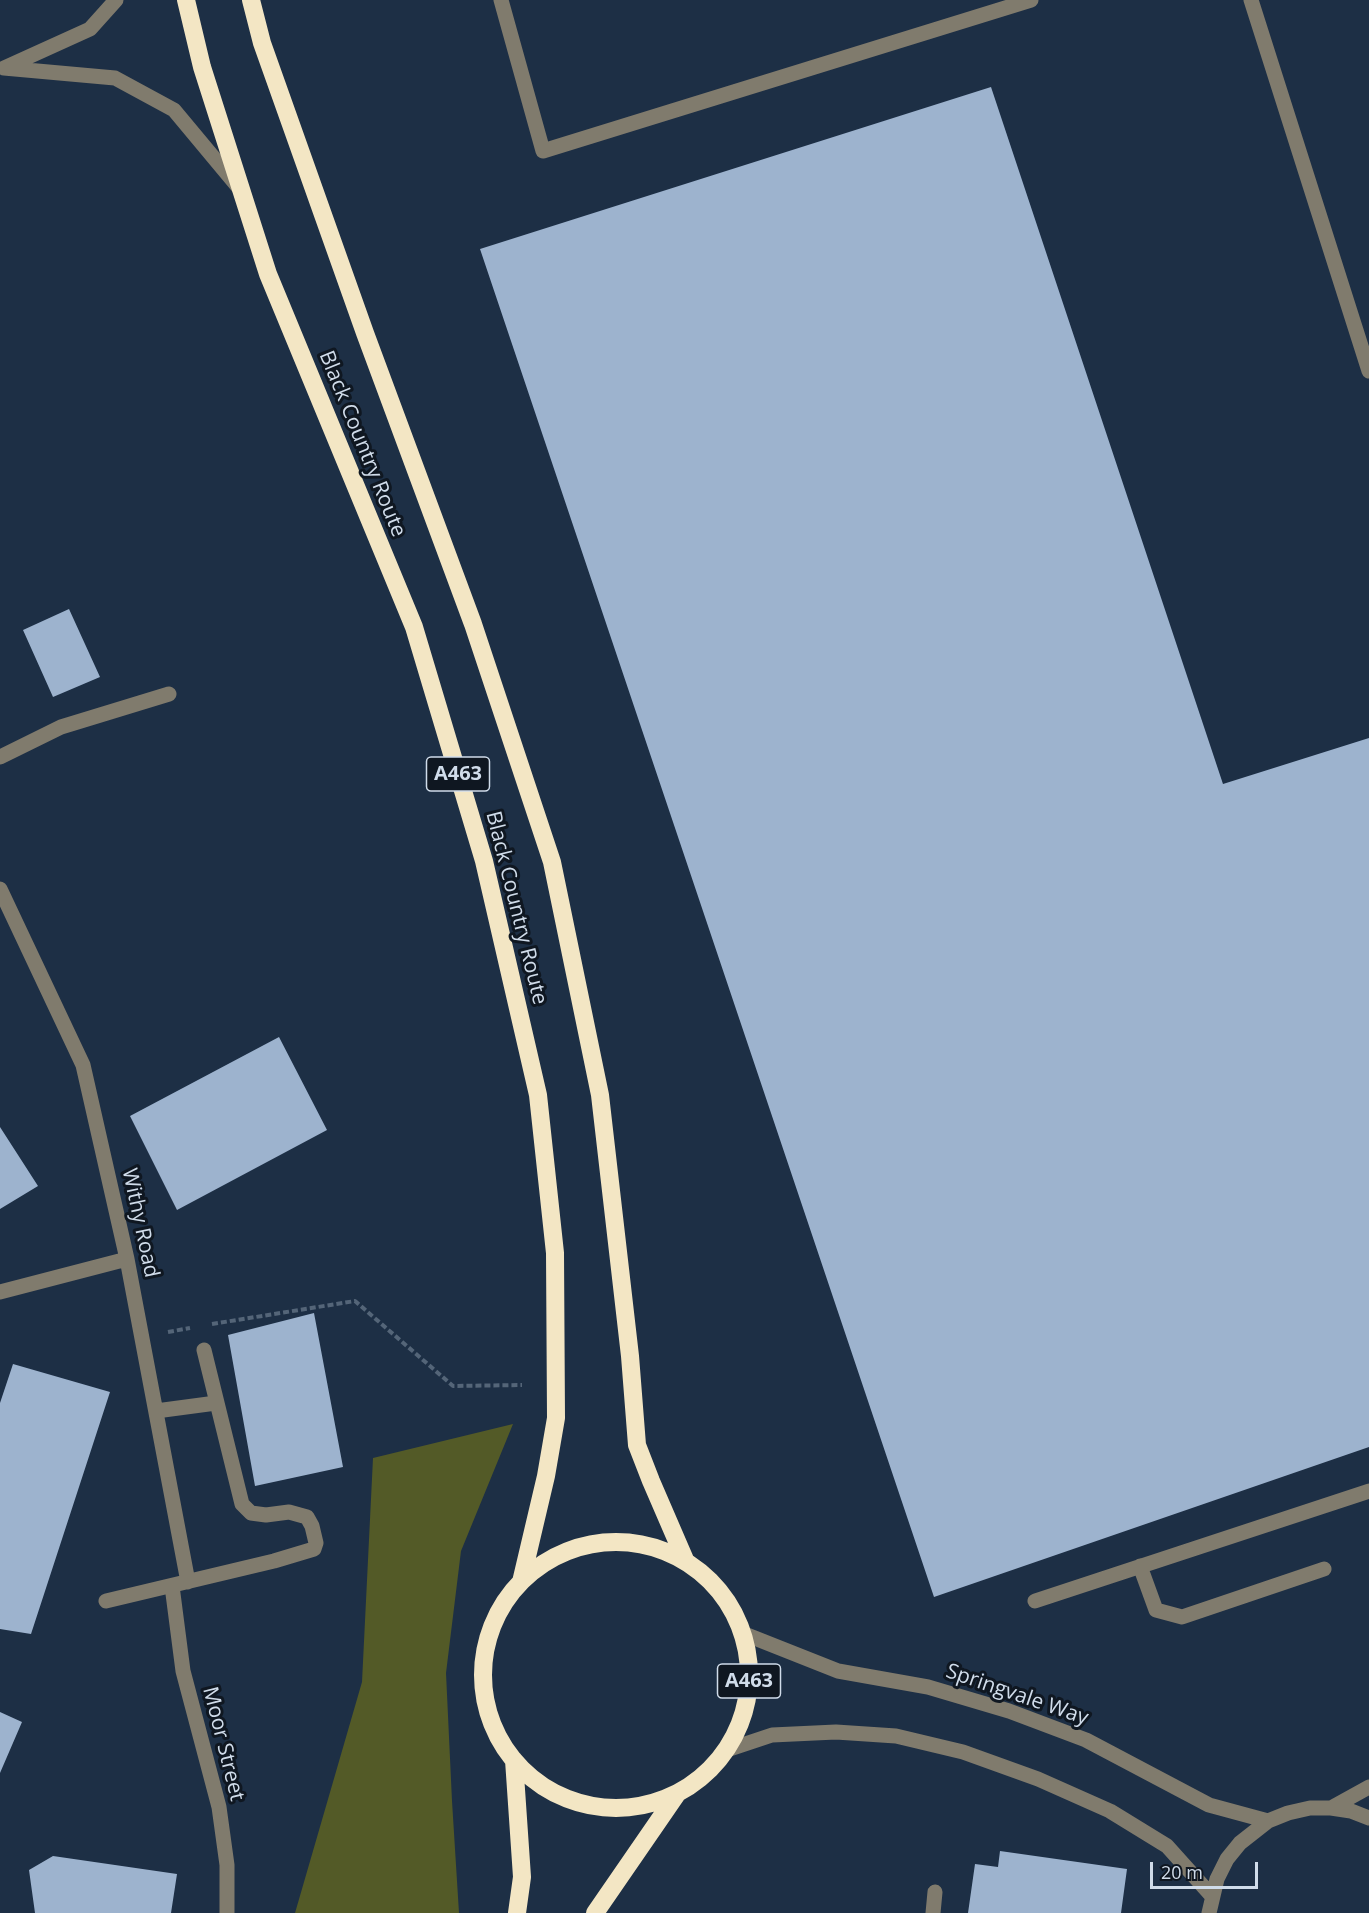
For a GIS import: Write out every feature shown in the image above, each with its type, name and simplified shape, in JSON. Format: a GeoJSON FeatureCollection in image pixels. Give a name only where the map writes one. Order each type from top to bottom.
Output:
{"type":"FeatureCollection","features":[{"type":"Feature","properties":{"kind":"highway","name":"Black Country Route"},"geometry":{"type":"LineString","coordinates":[[186,0],[202,67],[267,274],[414,627],[484,861],[538,1095],[555,1253],[556,1418],[546,1476],[521,1582]]}},
{"type":"Feature","properties":{"kind":"highway","name":"Black Country Route"},"geometry":{"type":"LineString","coordinates":[[251,0],[266,54],[365,333],[473,624],[552,862],[600,1095],[630,1356],[637,1445],[686,1562]]}},
{"type":"Feature","properties":{"kind":"highway","name":"A463"},"geometry":{"type":"LineString","coordinates":[[628,1542],[660,1549],[705,1575],[735,1614],[742,1633],[749,1671],[747,1696],[741,1723],[728,1750],[697,1781],[677,1794],[653,1803],[628,1808],[602,1808],[575,1802],[553,1793],[514,1761],[496,1736],[483,1692],[484,1652],[490,1630],[503,1604],[521,1582],[540,1565],[570,1550],[602,1543],[628,1542]]}},
{"type":"Feature","properties":{"kind":"highway"},"geometry":{"type":"LineString","coordinates":[[514,1761],[522,1876],[517,1913]]}},
{"type":"Feature","properties":{"kind":"highway","name":"A463"},"geometry":{"type":"LineString","coordinates":[[595,1913],[677,1794]]}},
{"type":"Feature","properties":{"kind":"street"},"geometry":{"type":"LineString","coordinates":[[2,68],[90,29],[116,0]]}},
{"type":"Feature","properties":{"kind":"street"},"geometry":{"type":"LineString","coordinates":[[501,0],[543,151],[1031,0]]}},
{"type":"Feature","properties":{"kind":"street"},"geometry":{"type":"LineString","coordinates":[[1251,0],[1369,371]]}},
{"type":"Feature","properties":{"kind":"street"},"geometry":{"type":"LineString","coordinates":[[2,68],[115,78],[174,110],[239,188]]}},
{"type":"Feature","properties":{"kind":"street"},"geometry":{"type":"LineString","coordinates":[[0,757],[61,727],[169,694]]}},
{"type":"Feature","properties":{"kind":"street","name":"Withy Road"},"geometry":{"type":"LineString","coordinates":[[0,889],[83,1065],[127,1259],[188,1582]]}},
{"type":"Feature","properties":{"kind":"street"},"geometry":{"type":"LineString","coordinates":[[0,1292],[127,1259]]}},
{"type":"Feature","properties":{"kind":"street"},"geometry":{"type":"LineString","coordinates":[[106,1601],[274,1561],[314,1549],[316,1543],[307,1517],[289,1512],[266,1515],[251,1513],[242,1504],[204,1350]]}},
{"type":"Feature","properties":{"kind":"street"},"geometry":{"type":"LineString","coordinates":[[156,1411],[216,1403]]}},
{"type":"Feature","properties":{"kind":"street"},"geometry":{"type":"LineString","coordinates":[[1035,1601],[1369,1491]]}},
{"type":"Feature","properties":{"kind":"street"},"geometry":{"type":"LineString","coordinates":[[1140,1566],[1156,1610],[1182,1617],[1324,1569]]}},
{"type":"Feature","properties":{"kind":"street","name":"Moor Street"},"geometry":{"type":"LineString","coordinates":[[172,1586],[183,1671],[219,1807],[227,1865],[227,1913]]}},
{"type":"Feature","properties":{"kind":"street","name":"Springvale Way"},"geometry":{"type":"LineString","coordinates":[[742,1633],[838,1671],[928,1687],[1009,1711],[1086,1740],[1209,1805],[1268,1821]]}},
{"type":"Feature","properties":{"kind":"street"},"geometry":{"type":"LineString","coordinates":[[728,1750],[772,1735],[836,1732],[896,1736],[963,1752],[1038,1779],[1110,1811],[1167,1846],[1211,1895]]}},
{"type":"Feature","properties":{"kind":"street"},"geometry":{"type":"LineString","coordinates":[[1331,1808],[1369,1787]]}},
{"type":"Feature","properties":{"kind":"street"},"geometry":{"type":"LineString","coordinates":[[1209,1913],[1211,1895],[1227,1859],[1240,1843],[1268,1821],[1310,1808],[1351,1811],[1369,1818]]}},
{"type":"Feature","properties":{"kind":"street"},"geometry":{"type":"LineString","coordinates":[[933,1913],[935,1892]]}},
{"type":"Feature","properties":{"kind":"path"},"geometry":{"type":"LineString","coordinates":[[209,1325],[355,1301],[453,1386],[522,1385]]}},
{"type":"Feature","properties":{"kind":"path"},"geometry":{"type":"LineString","coordinates":[[142,1336],[198,1327]]}},
{"type":"Feature","properties":{"kind":"green space"},"geometry":{"type":"Polygon","coordinates":[[[513,1424],[461,1551],[446,1673],[459,1913],[295,1913],[362,1682],[373,1458],[513,1424]]]}},
{"type":"Feature","properties":{"kind":"building"},"geometry":{"type":"Polygon","coordinates":[[[991,87],[1223,784],[1369,738],[1369,1447],[934,1597],[480,249],[991,87]]]}},
{"type":"Feature","properties":{"kind":"building"},"geometry":{"type":"Polygon","coordinates":[[[69,609],[100,677],[53,697],[23,630],[69,609]]]}},
{"type":"Feature","properties":{"kind":"building"},"geometry":{"type":"Polygon","coordinates":[[[279,1037],[327,1130],[177,1210],[130,1116],[279,1037]]]}},
{"type":"Feature","properties":{"kind":"building"},"geometry":{"type":"Polygon","coordinates":[[[0,1127],[38,1186],[0,1209],[0,1127]]]}},
{"type":"Feature","properties":{"kind":"building"},"geometry":{"type":"Polygon","coordinates":[[[314,1313],[343,1467],[255,1486],[228,1335],[314,1313]]]}},
{"type":"Feature","properties":{"kind":"building"},"geometry":{"type":"Polygon","coordinates":[[[13,1364],[110,1392],[31,1634],[0,1629],[0,1403],[13,1364]]]}},
{"type":"Feature","properties":{"kind":"building"},"geometry":{"type":"Polygon","coordinates":[[[0,1712],[22,1722],[0,1773],[0,1712]]]}},
{"type":"Feature","properties":{"kind":"building"},"geometry":{"type":"Polygon","coordinates":[[[1000,1851],[1127,1869],[1121,1913],[968,1913],[975,1864],[998,1867],[1000,1851]]]}},
{"type":"Feature","properties":{"kind":"building"},"geometry":{"type":"Polygon","coordinates":[[[53,1856],[177,1874],[171,1913],[35,1913],[29,1870],[53,1856]]]}}]}
